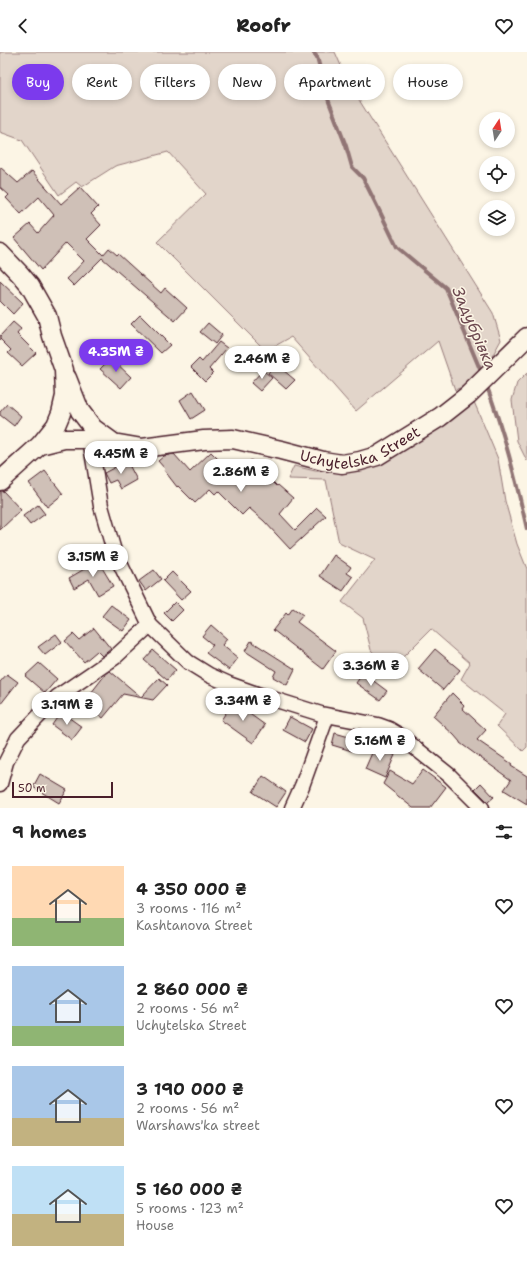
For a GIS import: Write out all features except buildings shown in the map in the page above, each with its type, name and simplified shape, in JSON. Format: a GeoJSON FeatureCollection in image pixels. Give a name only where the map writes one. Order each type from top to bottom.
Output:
{"type":"FeatureCollection","features":[{"type":"Feature","properties":{"kind":"main road"},"geometry":{"type":"LineString","coordinates":[[0,253],[30,286],[47,316],[64,370],[80,411],[93,428],[115,443]]}},
{"type":"Feature","properties":{"kind":"main road","name":"Uchytelska Street"},"geometry":{"type":"LineString","coordinates":[[40,445],[64,439],[90,440],[142,448],[204,440],[233,439],[323,461],[342,464],[360,461],[377,456],[440,417],[468,395],[524,339]]}},
{"type":"Feature","properties":{"kind":"main road"},"geometry":{"type":"LineString","coordinates":[[0,481],[40,445],[56,425],[61,413],[65,396],[64,370]]}},
{"type":"Feature","properties":{"kind":"street"},"geometry":{"type":"LineString","coordinates":[[90,440],[101,506],[114,551],[150,626],[188,662],[209,675],[243,689],[327,716],[378,725],[399,735],[449,775],[482,808]]}},
{"type":"Feature","properties":{"kind":"street"},"geometry":{"type":"LineString","coordinates":[[0,784],[6,762],[18,738],[57,697],[114,658],[150,626]]}},
{"type":"Feature","properties":{"kind":"street"},"geometry":{"type":"LineString","coordinates":[[292,808],[302,786],[327,716]]}},
{"type":"Feature","properties":{"kind":"shaded area"},"geometry":{"type":"Polygon","coordinates":[[[0,52],[335,52],[340,64],[284,64],[284,100],[359,100],[493,313],[501,340],[489,362],[471,383],[455,390],[438,341],[356,411],[291,337],[266,351],[157,242],[206,194],[168,152],[115,166],[82,187],[76,182],[59,195],[22,140],[0,132],[0,52]]]}},
{"type":"Feature","properties":{"kind":"shaded area"},"geometry":{"type":"Polygon","coordinates":[[[527,373],[527,461],[517,441],[512,400],[517,383],[527,373]]]}},
{"type":"Feature","properties":{"kind":"shaded area"},"geometry":{"type":"Polygon","coordinates":[[[472,397],[498,459],[505,501],[517,544],[527,569],[527,747],[523,751],[497,726],[505,714],[461,679],[470,663],[431,629],[389,671],[371,650],[363,618],[342,602],[375,560],[339,543],[326,480],[288,479],[294,466],[315,471],[341,471],[472,397]]]}},
{"type":"Feature","properties":{"kind":"waterway","name":"Задубрівка"},"geometry":{"type":"LineString","coordinates":[[313,52],[317,57],[329,102],[346,146],[352,167],[363,178],[397,247],[446,288],[482,374]]}},
{"type":"Feature","properties":{"kind":"waterway","name":"Задубрівка"},"geometry":{"type":"LineString","coordinates":[[486,384],[504,438],[527,529]]}}]}
